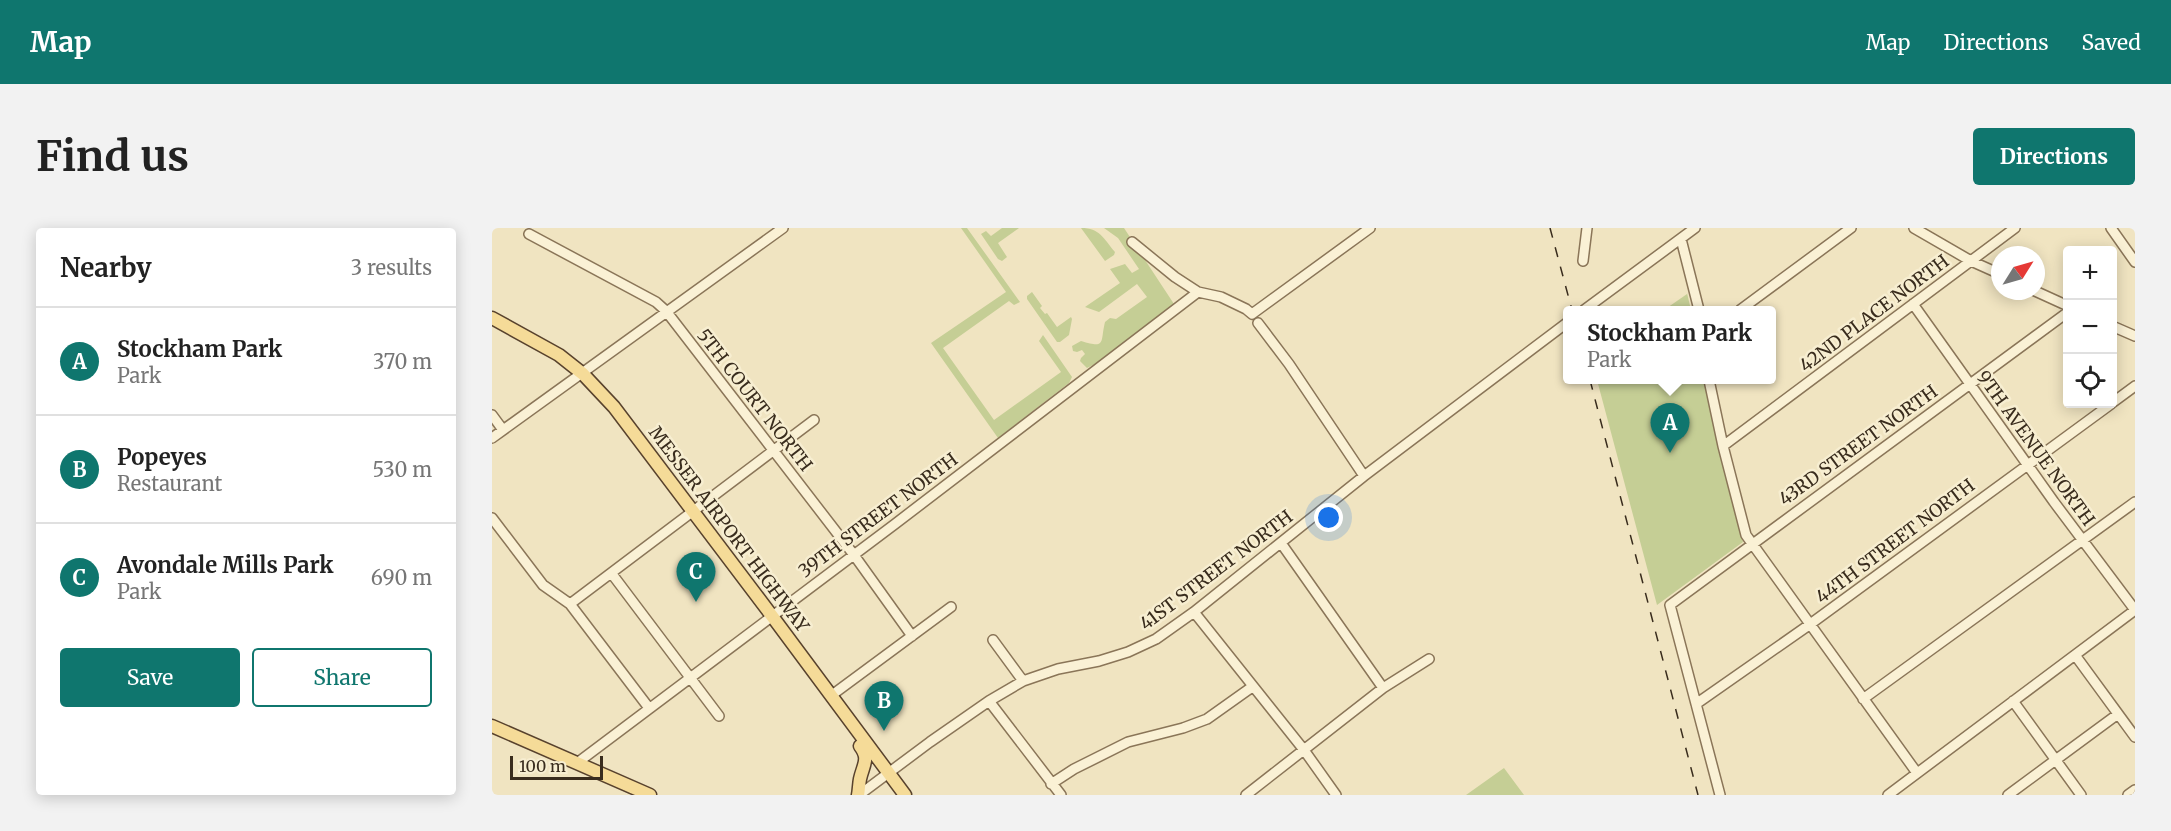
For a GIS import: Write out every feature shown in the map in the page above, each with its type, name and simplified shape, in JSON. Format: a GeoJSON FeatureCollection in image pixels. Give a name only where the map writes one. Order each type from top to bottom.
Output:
{"type":"FeatureCollection","features":[{"type":"Feature","properties":{"kind":"main road","name":"MESSER AIRPORT HIGHWAY"},"geometry":{"type":"LineString","coordinates":[[492,318],[559,355],[583,374],[614,407],[905,795]]}},
{"type":"Feature","properties":{"kind":"main road"},"geometry":{"type":"LineString","coordinates":[[847,718],[849,730],[865,753],[866,763],[860,778],[858,795]]}},
{"type":"Feature","properties":{"kind":"main road"},"geometry":{"type":"LineString","coordinates":[[492,726],[650,795]]}},
{"type":"Feature","properties":{"kind":"street"},"geometry":{"type":"LineString","coordinates":[[492,438],[783,228]]}},
{"type":"Feature","properties":{"kind":"street"},"geometry":{"type":"LineString","coordinates":[[1583,261],[1587,228]]}},
{"type":"Feature","properties":{"kind":"street"},"geometry":{"type":"LineString","coordinates":[[1589,306],[1695,228]]}},
{"type":"Feature","properties":{"kind":"street"},"geometry":{"type":"LineString","coordinates":[[1745,306],[1851,228]]}},
{"type":"Feature","properties":{"kind":"street"},"geometry":{"type":"LineString","coordinates":[[1914,228],[1991,270]]}},
{"type":"Feature","properties":{"kind":"street","name":"42ND PLACE NORTH"},"geometry":{"type":"LineString","coordinates":[[1723,446],[2015,228]]}},
{"type":"Feature","properties":{"kind":"street"},"geometry":{"type":"LineString","coordinates":[[2111,228],[2135,262]]}},
{"type":"Feature","properties":{"kind":"street"},"geometry":{"type":"LineString","coordinates":[[1132,242],[1198,292],[1221,297],[1252,314],[1368,229]]}},
{"type":"Feature","properties":{"kind":"street","name":"5TH COURT NORTH"},"geometry":{"type":"LineString","coordinates":[[529,234],[656,302],[666,311],[854,555],[912,636]]}},
{"type":"Feature","properties":{"kind":"street"},"geometry":{"type":"LineString","coordinates":[[1681,239],[1698,306]]}},
{"type":"Feature","properties":{"kind":"street","name":"39TH STREET NORTH"},"geometry":{"type":"LineString","coordinates":[[577,763],[1198,292]]}},
{"type":"Feature","properties":{"kind":"street"},"geometry":{"type":"LineString","coordinates":[[2045,296],[2063,304]]}},
{"type":"Feature","properties":{"kind":"street","name":"9TH AVENUE NORTH"},"geometry":{"type":"LineString","coordinates":[[1913,304],[2135,610]]}},
{"type":"Feature","properties":{"kind":"street","name":"43RD STREET NORTH"},"geometry":{"type":"LineString","coordinates":[[1696,704],[1670,605],[2063,315]]}},
{"type":"Feature","properties":{"kind":"street"},"geometry":{"type":"LineString","coordinates":[[1258,323],[1289,364],[1364,476]]}},
{"type":"Feature","properties":{"kind":"street","name":"41ST STREET NORTH"},"geometry":{"type":"LineString","coordinates":[[858,795],[989,700],[1023,681],[1058,669],[1099,661],[1128,652],[1156,639],[1194,612],[1364,476],[1563,326]]}},
{"type":"Feature","properties":{"kind":"street"},"geometry":{"type":"LineString","coordinates":[[2117,328],[2135,336]]}},
{"type":"Feature","properties":{"kind":"street"},"geometry":{"type":"LineString","coordinates":[[1710,384],[1746,535],[1917,773]]}},
{"type":"Feature","properties":{"kind":"street","name":"44TH STREET NORTH"},"geometry":{"type":"LineString","coordinates":[[2117,399],[2135,386]]}},
{"type":"Feature","properties":{"kind":"street","name":"44TH STREET NORTH"},"geometry":{"type":"LineString","coordinates":[[1696,704],[1809,625],[2105,408]]}},
{"type":"Feature","properties":{"kind":"street"},"geometry":{"type":"LineString","coordinates":[[492,415],[503,430]]}},
{"type":"Feature","properties":{"kind":"street"},"geometry":{"type":"LineString","coordinates":[[570,604],[814,420]]}},
{"type":"Feature","properties":{"kind":"street"},"geometry":{"type":"LineString","coordinates":[[1863,699],[2135,502]]}},
{"type":"Feature","properties":{"kind":"street"},"geometry":{"type":"LineString","coordinates":[[492,518],[543,585],[570,604],[649,708]]}},
{"type":"Feature","properties":{"kind":"street"},"geometry":{"type":"LineString","coordinates":[[1281,543],[1383,688]]}},
{"type":"Feature","properties":{"kind":"street"},"geometry":{"type":"LineString","coordinates":[[612,574],[719,716]]}},
{"type":"Feature","properties":{"kind":"street"},"geometry":{"type":"LineString","coordinates":[[832,695],[951,607]]}},
{"type":"Feature","properties":{"kind":"street"},"geometry":{"type":"LineString","coordinates":[[1888,795],[2135,610]]}},
{"type":"Feature","properties":{"kind":"street"},"geometry":{"type":"LineString","coordinates":[[1194,612],[1304,750],[1336,795]]}},
{"type":"Feature","properties":{"kind":"street"},"geometry":{"type":"LineString","coordinates":[[993,640],[1023,681]]}},
{"type":"Feature","properties":{"kind":"street"},"geometry":{"type":"LineString","coordinates":[[2075,655],[2135,737]]}},
{"type":"Feature","properties":{"kind":"street"},"geometry":{"type":"LineString","coordinates":[[1248,794],[1383,688],[1429,659]]}},
{"type":"Feature","properties":{"kind":"street"},"geometry":{"type":"LineString","coordinates":[[1051,784],[1074,769],[1128,742],[1183,728],[1207,719],[1252,687]]}},
{"type":"Feature","properties":{"kind":"street"},"geometry":{"type":"LineString","coordinates":[[989,700],[1061,795]]}},
{"type":"Feature","properties":{"kind":"street"},"geometry":{"type":"LineString","coordinates":[[2013,701],[2081,795]]}},
{"type":"Feature","properties":{"kind":"street"},"geometry":{"type":"LineString","coordinates":[[1696,704],[1720,795]]}},
{"type":"Feature","properties":{"kind":"street"},"geometry":{"type":"LineString","coordinates":[[2008,795],[2118,714]]}},
{"type":"Feature","properties":{"kind":"street"},"geometry":{"type":"LineString","coordinates":[[2128,795],[2135,790]]}},
{"type":"Feature","properties":{"kind":"green space"},"geometry":{"type":"Polygon","coordinates":[[[961,228],[967,228],[1020,302],[1014,305],[1009,301],[943,348],[994,420],[1061,372],[1039,341],[1043,335],[1072,377],[1069,383],[998,438],[931,343],[1006,292],[961,228]]]}},
{"type":"Feature","properties":{"kind":"green space"},"geometry":{"type":"Polygon","coordinates":[[[1002,228],[1019,228],[998,243],[1007,257],[1002,261],[998,259],[981,234],[986,231],[991,236],[1002,228]]]}},
{"type":"Feature","properties":{"kind":"green space"},"geometry":{"type":"Polygon","coordinates":[[[1081,228],[1093,230],[1101,235],[1115,252],[1114,255],[1105,261],[1081,228]]]}},
{"type":"Feature","properties":{"kind":"green space"},"geometry":{"type":"Polygon","coordinates":[[[1104,228],[1124,228],[1174,304],[1087,368],[1080,361],[1085,354],[1082,350],[1073,351],[1072,346],[1081,341],[1099,344],[1105,322],[1110,318],[1116,319],[1147,297],[1137,284],[1099,312],[1085,307],[1120,283],[1110,269],[1125,264],[1132,273],[1139,269],[1118,238],[1104,228]]]}},
{"type":"Feature","properties":{"kind":"green space"},"geometry":{"type":"Polygon","coordinates":[[[1032,292],[1042,306],[1040,308],[1045,314],[1047,313],[1057,327],[1071,317],[1069,335],[1060,342],[1057,342],[1027,299],[1032,292]]]}},
{"type":"Feature","properties":{"kind":"green space"},"geometry":{"type":"Polygon","coordinates":[[[1687,294],[1690,306],[1670,306],[1687,294]]]}},
{"type":"Feature","properties":{"kind":"green space"},"geometry":{"type":"Polygon","coordinates":[[[1598,384],[1708,384],[1743,542],[1657,605],[1598,384]]]}},
{"type":"Feature","properties":{"kind":"green space"},"geometry":{"type":"Polygon","coordinates":[[[1504,768],[1524,795],[1466,795],[1504,768]]]}},
{"type":"Feature","properties":{"kind":"railway"},"geometry":{"type":"LineString","coordinates":[[1550,228],[1571,306]]}},
{"type":"Feature","properties":{"kind":"railway"},"geometry":{"type":"LineString","coordinates":[[1591,384],[1698,795]]}},
{"type":"Feature","properties":{"kind":"place","name":"Stockham Park"},"geometry":{"type":"Point","coordinates":[1670,453]}},
{"type":"Feature","properties":{"kind":"place","name":"Avondale Mills Park"},"geometry":{"type":"Point","coordinates":[696,602]}},
{"type":"Feature","properties":{"kind":"place","name":"Popeyes"},"geometry":{"type":"Point","coordinates":[884,731]}}]}
